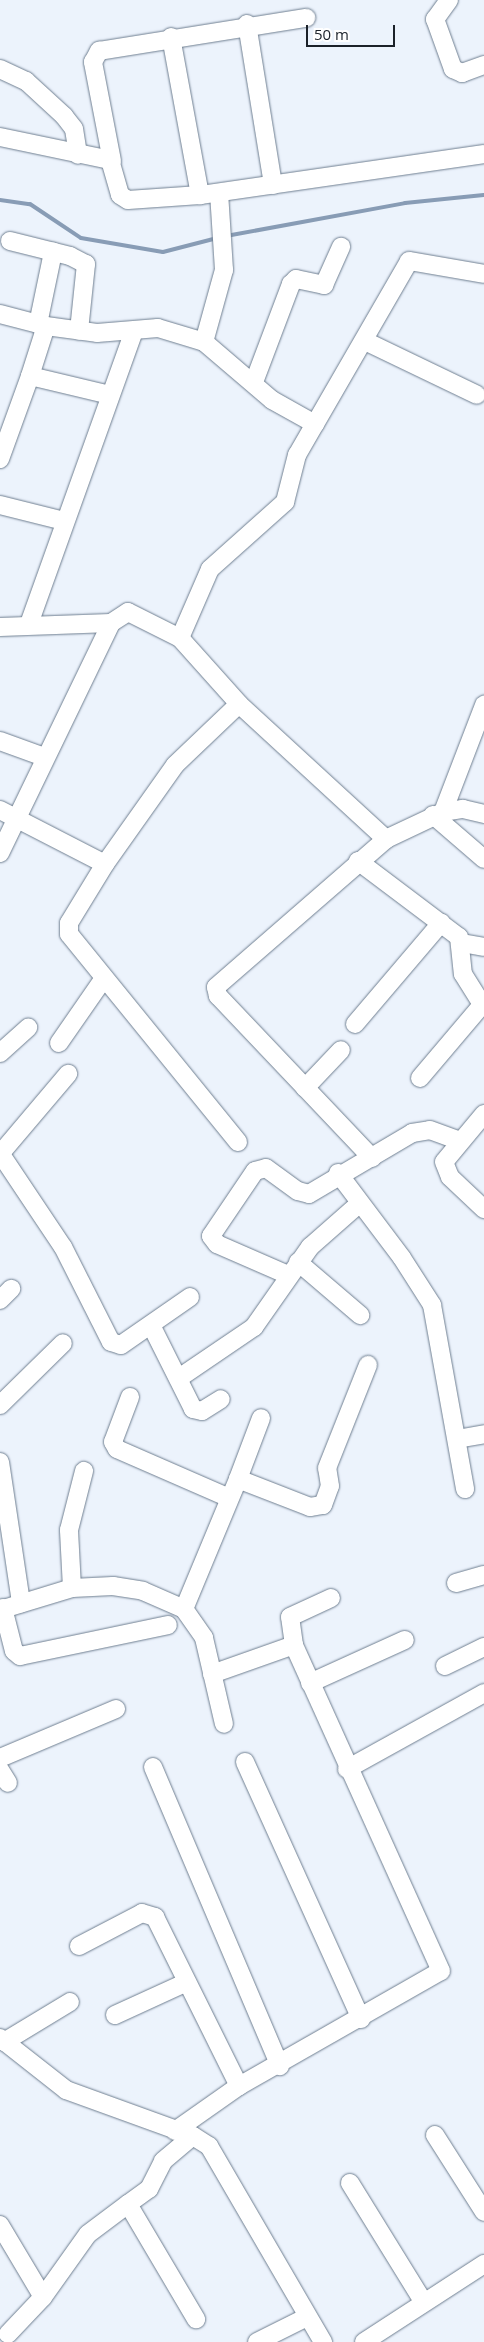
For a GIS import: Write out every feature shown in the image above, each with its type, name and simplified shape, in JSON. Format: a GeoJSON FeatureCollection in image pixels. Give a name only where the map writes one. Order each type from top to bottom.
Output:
{"type":"FeatureCollection","features":[{"type":"Feature","properties":{"kind":"street"},"geometry":{"type":"LineString","coordinates":[[449,0],[435,19],[453,69],[462,74],[484,65]]}},
{"type":"Feature","properties":{"kind":"street"},"geometry":{"type":"LineString","coordinates":[[306,18],[247,24],[99,51],[94,56],[112,161],[124,199],[219,193],[484,154]]}},
{"type":"Feature","properties":{"kind":"street"},"geometry":{"type":"LineString","coordinates":[[247,24],[273,185]]}},
{"type":"Feature","properties":{"kind":"street"},"geometry":{"type":"LineString","coordinates":[[171,37],[200,195]]}},
{"type":"Feature","properties":{"kind":"street"},"geometry":{"type":"LineString","coordinates":[[0,69],[26,81],[64,116],[74,129],[78,155]]}},
{"type":"Feature","properties":{"kind":"street"},"geometry":{"type":"LineString","coordinates":[[0,137],[112,161]]}},
{"type":"Feature","properties":{"kind":"street"},"geometry":{"type":"LineString","coordinates":[[204,342],[226,255],[219,193]]}},
{"type":"Feature","properties":{"kind":"street"},"geometry":{"type":"LineString","coordinates":[[10,241],[54,252],[86,264],[79,331]]}},
{"type":"Feature","properties":{"kind":"street"},"geometry":{"type":"LineString","coordinates":[[254,382],[291,284],[296,279],[324,285],[342,247]]}},
{"type":"Feature","properties":{"kind":"street"},"geometry":{"type":"LineString","coordinates":[[1,453],[30,376],[42,325],[54,252]]}},
{"type":"Feature","properties":{"kind":"street"},"geometry":{"type":"LineString","coordinates":[[180,638],[210,569],[285,502],[297,454],[365,341],[410,261],[484,274]]}},
{"type":"Feature","properties":{"kind":"street"},"geometry":{"type":"LineString","coordinates":[[0,314],[42,325],[79,331],[167,329],[204,342],[254,382],[272,400],[315,424]]}},
{"type":"Feature","properties":{"kind":"street"},"geometry":{"type":"LineString","coordinates":[[30,624],[64,521],[134,331]]}},
{"type":"Feature","properties":{"kind":"street"},"geometry":{"type":"LineString","coordinates":[[365,341],[477,396]]}},
{"type":"Feature","properties":{"kind":"street"},"geometry":{"type":"LineString","coordinates":[[30,376],[110,395]]}},
{"type":"Feature","properties":{"kind":"street"},"geometry":{"type":"LineString","coordinates":[[0,505],[64,521]]}},
{"type":"Feature","properties":{"kind":"street"},"geometry":{"type":"LineString","coordinates":[[0,852],[44,757],[111,623],[128,612],[180,638],[239,704],[386,839]]}},
{"type":"Feature","properties":{"kind":"street"},"geometry":{"type":"LineString","coordinates":[[0,627],[30,624],[111,623]]}},
{"type":"Feature","properties":{"kind":"street"},"geometry":{"type":"LineString","coordinates":[[238,1142],[70,937],[68,926],[104,864],[176,765],[239,704]]}},
{"type":"Feature","properties":{"kind":"street"},"geometry":{"type":"LineString","coordinates":[[438,813],[484,705]]}},
{"type":"Feature","properties":{"kind":"street"},"geometry":{"type":"LineString","coordinates":[[0,741],[44,757]]}},
{"type":"Feature","properties":{"kind":"street"},"geometry":{"type":"LineString","coordinates":[[372,1158],[218,996],[216,987],[358,861],[386,839],[438,813],[463,809],[484,814]]}},
{"type":"Feature","properties":{"kind":"street"},"geometry":{"type":"LineString","coordinates":[[0,810],[18,816],[104,864]]}},
{"type":"Feature","properties":{"kind":"street"},"geometry":{"type":"LineString","coordinates":[[438,813],[484,859]]}},
{"type":"Feature","properties":{"kind":"street"},"geometry":{"type":"LineString","coordinates":[[358,861],[441,923],[462,943],[484,947]]}},
{"type":"Feature","properties":{"kind":"street"},"geometry":{"type":"LineString","coordinates":[[355,1024],[441,923]]}},
{"type":"Feature","properties":{"kind":"street"},"geometry":{"type":"LineString","coordinates":[[420,1078],[483,1006],[463,974],[462,943]]}},
{"type":"Feature","properties":{"kind":"street"},"geometry":{"type":"LineString","coordinates":[[59,1043],[104,978]]}},
{"type":"Feature","properties":{"kind":"street"},"geometry":{"type":"LineString","coordinates":[[0,1053],[28,1028]]}},
{"type":"Feature","properties":{"kind":"street"},"geometry":{"type":"LineString","coordinates":[[305,1088],[341,1050]]}},
{"type":"Feature","properties":{"kind":"street"},"geometry":{"type":"LineString","coordinates":[[68,1074],[0,1153],[63,1248],[111,1342],[122,1345],[190,1297]]}},
{"type":"Feature","properties":{"kind":"street"},"geometry":{"type":"LineString","coordinates":[[484,1114],[446,1157],[444,1168],[484,1209]]}},
{"type":"Feature","properties":{"kind":"street"},"geometry":{"type":"LineString","coordinates":[[360,1315],[293,1268],[217,1244],[211,1232],[257,1169],[271,1170],[305,1194],[338,1174],[372,1158],[421,1130],[460,1140]]}},
{"type":"Feature","properties":{"kind":"street"},"geometry":{"type":"LineString","coordinates":[[338,1174],[402,1258],[432,1306],[465,1489]]}},
{"type":"Feature","properties":{"kind":"street"},"geometry":{"type":"LineString","coordinates":[[179,1378],[254,1327],[293,1268],[360,1204]]}},
{"type":"Feature","properties":{"kind":"street"},"geometry":{"type":"LineString","coordinates":[[151,1325],[196,1410],[221,1399]]}},
{"type":"Feature","properties":{"kind":"street"},"geometry":{"type":"LineString","coordinates":[[0,1405],[63,1343]]}},
{"type":"Feature","properties":{"kind":"street"},"geometry":{"type":"LineString","coordinates":[[238,1479],[310,1507],[324,1505],[330,1486],[327,1468],[368,1365]]}},
{"type":"Feature","properties":{"kind":"street"},"geometry":{"type":"LineString","coordinates":[[130,1397],[114,1442],[117,1449],[229,1498]]}},
{"type":"Feature","properties":{"kind":"street"},"geometry":{"type":"LineString","coordinates":[[184,1609],[261,1418]]}},
{"type":"Feature","properties":{"kind":"street"},"geometry":{"type":"LineString","coordinates":[[457,1439],[484,1434]]}},
{"type":"Feature","properties":{"kind":"street"},"geometry":{"type":"LineString","coordinates":[[0,1462],[21,1603]]}},
{"type":"Feature","properties":{"kind":"street"},"geometry":{"type":"LineString","coordinates":[[72,1588],[69,1530],[84,1470]]}},
{"type":"Feature","properties":{"kind":"street"},"geometry":{"type":"LineString","coordinates":[[456,1583],[484,1575]]}},
{"type":"Feature","properties":{"kind":"street"},"geometry":{"type":"LineString","coordinates":[[168,1625],[20,1656],[14,1651],[2,1609],[72,1588],[112,1586],[143,1591],[184,1609],[199,1625],[224,1724]]}},
{"type":"Feature","properties":{"kind":"street"},"geometry":{"type":"LineString","coordinates":[[175,2130],[239,2086],[280,2066],[441,1971],[347,1769],[294,1645],[290,1617],[331,1598]]}},
{"type":"Feature","properties":{"kind":"street"},"geometry":{"type":"LineString","coordinates":[[310,1683],[406,1640]]}},
{"type":"Feature","properties":{"kind":"street"},"geometry":{"type":"LineString","coordinates":[[212,1674],[294,1645]]}},
{"type":"Feature","properties":{"kind":"street"},"geometry":{"type":"LineString","coordinates":[[445,1666],[484,1647]]}},
{"type":"Feature","properties":{"kind":"street"},"geometry":{"type":"LineString","coordinates":[[347,1769],[484,1693]]}},
{"type":"Feature","properties":{"kind":"street"},"geometry":{"type":"LineString","coordinates":[[0,1758],[116,1709]]}},
{"type":"Feature","properties":{"kind":"street"},"geometry":{"type":"LineString","coordinates":[[245,1762],[360,2019]]}},
{"type":"Feature","properties":{"kind":"street"},"geometry":{"type":"LineString","coordinates":[[153,1767],[280,2066]]}},
{"type":"Feature","properties":{"kind":"street"},"geometry":{"type":"LineString","coordinates":[[79,1946],[142,1913],[151,1914],[239,2086]]}},
{"type":"Feature","properties":{"kind":"street"},"geometry":{"type":"LineString","coordinates":[[115,2015],[187,1982]]}},
{"type":"Feature","properties":{"kind":"street"},"geometry":{"type":"LineString","coordinates":[[70,2002],[2,2040],[66,2090],[192,2136],[209,2146],[323,2342]]}},
{"type":"Feature","properties":{"kind":"street"},"geometry":{"type":"LineString","coordinates":[[435,2135],[484,2212]]}},
{"type":"Feature","properties":{"kind":"street"},"geometry":{"type":"LineString","coordinates":[[8,2334],[43,2297],[88,2234],[149,2189],[164,2161],[192,2136]]}},
{"type":"Feature","properties":{"kind":"street"},"geometry":{"type":"LineString","coordinates":[[350,2183],[422,2301]]}},
{"type":"Feature","properties":{"kind":"street"},"geometry":{"type":"LineString","coordinates":[[128,2204],[196,2319]]}},
{"type":"Feature","properties":{"kind":"street"},"geometry":{"type":"LineString","coordinates":[[0,2225],[43,2297]]}},
{"type":"Feature","properties":{"kind":"street"},"geometry":{"type":"LineString","coordinates":[[364,2342],[422,2301],[484,2264]]}},
{"type":"Feature","properties":{"kind":"street"},"geometry":{"type":"LineString","coordinates":[[257,2342],[307,2317]]}},
{"type":"Feature","properties":{"kind":"waterway"},"geometry":{"type":"LineString","coordinates":[[226,236],[405,203],[484,195]]}},
{"type":"Feature","properties":{"kind":"waterway"},"geometry":{"type":"LineString","coordinates":[[0,200],[30,204],[81,238],[163,252],[217,238]]}}]}
